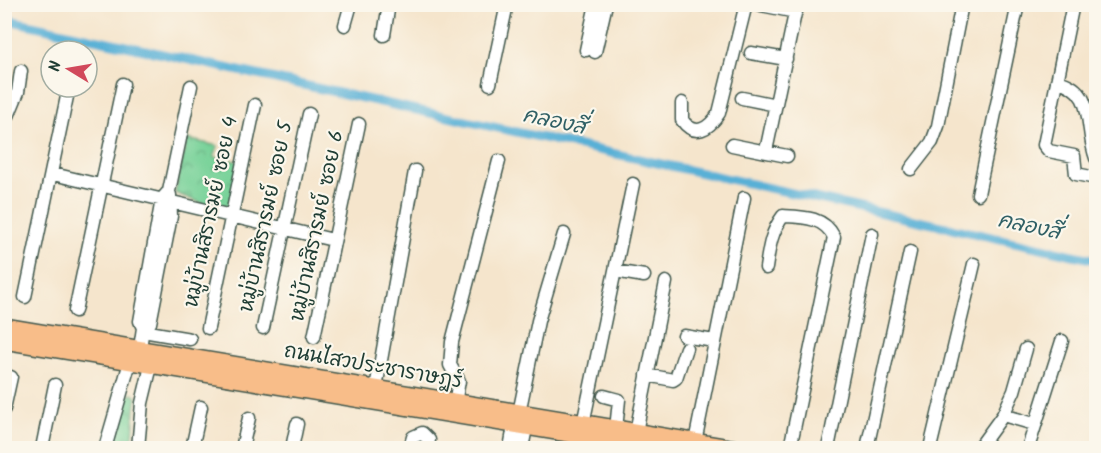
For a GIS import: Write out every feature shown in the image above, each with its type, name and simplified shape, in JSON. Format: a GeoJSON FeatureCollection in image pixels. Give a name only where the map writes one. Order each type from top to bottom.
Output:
{"type":"FeatureCollection","features":[{"type":"Feature","properties":{"kind":"main road","name":"ถนนไสวประชาราษฎร์"},"geometry":{"type":"LineString","coordinates":[[4,326],[140,348],[426,412],[520,422],[583,423],[735,448]]}},
{"type":"Feature","properties":{"kind":"main road","name":"ถนนไสวประชาราษฎร์"},"geometry":{"type":"LineString","coordinates":[[4,341],[151,366],[376,388],[455,402],[598,444],[653,448]]}},
{"type":"Feature","properties":{"kind":"street"},"geometry":{"type":"LineString","coordinates":[[345,25],[351,4]]}},
{"type":"Feature","properties":{"kind":"street"},"geometry":{"type":"LineString","coordinates":[[384,34],[389,4]]}},
{"type":"Feature","properties":{"kind":"street"},"geometry":{"type":"LineString","coordinates":[[490,84],[507,4]]}},
{"type":"Feature","properties":{"kind":"street"},"geometry":{"type":"LineString","coordinates":[[596,4],[591,51],[606,4]]}},
{"type":"Feature","properties":{"kind":"street"},"geometry":{"type":"LineString","coordinates":[[682,104],[681,120],[688,128],[700,131],[712,124],[719,113],[746,4]]}},
{"type":"Feature","properties":{"kind":"street"},"geometry":{"type":"LineString","coordinates":[[911,169],[932,142],[938,126],[963,4]]}},
{"type":"Feature","properties":{"kind":"street"},"geometry":{"type":"LineString","coordinates":[[978,194],[1018,4]]}},
{"type":"Feature","properties":{"kind":"street"},"geometry":{"type":"LineString","coordinates":[[1057,81],[1072,85],[1080,93],[1096,157],[1094,178],[1076,174],[1074,156],[1045,149],[1057,81],[1073,4]]}},
{"type":"Feature","properties":{"kind":"street"},"geometry":{"type":"LineString","coordinates":[[761,5],[796,8],[766,151]]}},
{"type":"Feature","properties":{"kind":"street"},"geometry":{"type":"LineString","coordinates":[[751,53],[786,59]]}},
{"type":"Feature","properties":{"kind":"street"},"geometry":{"type":"LineString","coordinates":[[4,126],[18,92],[21,71]]}},
{"type":"Feature","properties":{"kind":"street"},"geometry":{"type":"LineString","coordinates":[[75,311],[123,84]]}},
{"type":"Feature","properties":{"kind":"street"},"geometry":{"type":"LineString","coordinates":[[140,348],[143,330],[140,321],[152,283],[190,86]]}},
{"type":"Feature","properties":{"kind":"street"},"geometry":{"type":"LineString","coordinates":[[742,98],[776,105]]}},
{"type":"Feature","properties":{"kind":"street"},"geometry":{"type":"LineString","coordinates":[[25,297],[53,174],[67,99]]}},
{"type":"Feature","properties":{"kind":"street","name":"หมู่บ้านสิรารมย์ ซอย 4"},"geometry":{"type":"LineString","coordinates":[[208,327],[255,105]]}},
{"type":"Feature","properties":{"kind":"street","name":"หมู่บ้านสิรารมย์ ซอย 5"},"geometry":{"type":"LineString","coordinates":[[263,327],[309,114]]}},
{"type":"Feature","properties":{"kind":"street","name":"หมู่บ้านสิรารมย์ ซอย 6"},"geometry":{"type":"LineString","coordinates":[[314,337],[333,240],[360,124]]}},
{"type":"Feature","properties":{"kind":"street"},"geometry":{"type":"LineString","coordinates":[[732,145],[787,156]]}},
{"type":"Feature","properties":{"kind":"street"},"geometry":{"type":"LineString","coordinates":[[455,402],[459,381],[450,365],[452,342],[499,161]]}},
{"type":"Feature","properties":{"kind":"street"},"geometry":{"type":"LineString","coordinates":[[376,388],[415,171]]}},
{"type":"Feature","properties":{"kind":"street"},"geometry":{"type":"LineString","coordinates":[[53,174],[168,197],[230,217],[333,240]]}},
{"type":"Feature","properties":{"kind":"street"},"geometry":{"type":"LineString","coordinates":[[583,423],[633,184]]}},
{"type":"Feature","properties":{"kind":"street"},"geometry":{"type":"LineString","coordinates":[[695,442],[744,198]]}},
{"type":"Feature","properties":{"kind":"street"},"geometry":{"type":"LineString","coordinates":[[766,268],[770,239],[783,216],[822,222],[834,237],[790,448]]}},
{"type":"Feature","properties":{"kind":"street"},"geometry":{"type":"LineString","coordinates":[[510,448],[520,422],[538,321],[564,234]]}},
{"type":"Feature","properties":{"kind":"street"},"geometry":{"type":"LineString","coordinates":[[828,448],[872,234]]}},
{"type":"Feature","properties":{"kind":"street"},"geometry":{"type":"LineString","coordinates":[[867,448],[910,252]]}},
{"type":"Feature","properties":{"kind":"street"},"geometry":{"type":"LineString","coordinates":[[930,448],[974,264]]}},
{"type":"Feature","properties":{"kind":"street"},"geometry":{"type":"LineString","coordinates":[[615,272],[644,276]]}},
{"type":"Feature","properties":{"kind":"street"},"geometry":{"type":"LineString","coordinates":[[636,432],[666,282]]}},
{"type":"Feature","properties":{"kind":"street"},"geometry":{"type":"LineString","coordinates":[[143,330],[190,339]]}},
{"type":"Feature","properties":{"kind":"street"},"geometry":{"type":"LineString","coordinates":[[647,375],[673,380],[676,378],[685,342],[714,341]]}},
{"type":"Feature","properties":{"kind":"street"},"geometry":{"type":"LineString","coordinates":[[1028,448],[1062,341]]}},
{"type":"Feature","properties":{"kind":"street"},"geometry":{"type":"LineString","coordinates":[[979,448],[1003,415],[1014,391],[1026,349]]}},
{"type":"Feature","properties":{"kind":"street"},"geometry":{"type":"LineString","coordinates":[[105,448],[130,362]]}},
{"type":"Feature","properties":{"kind":"street"},"geometry":{"type":"LineString","coordinates":[[138,448],[144,391],[151,366]]}},
{"type":"Feature","properties":{"kind":"street"},"geometry":{"type":"LineString","coordinates":[[4,409],[11,377]]}},
{"type":"Feature","properties":{"kind":"street"},"geometry":{"type":"LineString","coordinates":[[42,448],[55,385]]}},
{"type":"Feature","properties":{"kind":"street"},"geometry":{"type":"LineString","coordinates":[[123,387],[144,391]]}},
{"type":"Feature","properties":{"kind":"street"},"geometry":{"type":"LineString","coordinates":[[604,396],[619,400],[616,429]]}},
{"type":"Feature","properties":{"kind":"street"},"geometry":{"type":"LineString","coordinates":[[192,448],[201,407]]}},
{"type":"Feature","properties":{"kind":"street"},"geometry":{"type":"LineString","coordinates":[[422,433],[426,412]]}},
{"type":"Feature","properties":{"kind":"street"},"geometry":{"type":"LineString","coordinates":[[1003,415],[1034,424]]}},
{"type":"Feature","properties":{"kind":"street"},"geometry":{"type":"LineString","coordinates":[[242,448],[249,418]]}},
{"type":"Feature","properties":{"kind":"street"},"geometry":{"type":"LineString","coordinates":[[520,422],[522,448]]}},
{"type":"Feature","properties":{"kind":"street"},"geometry":{"type":"LineString","coordinates":[[292,448],[297,424]]}},
{"type":"Feature","properties":{"kind":"street"},"geometry":{"type":"LineString","coordinates":[[414,448],[411,444],[413,437],[422,433]]}},
{"type":"Feature","properties":{"kind":"street"},"geometry":{"type":"LineString","coordinates":[[422,433],[429,440],[426,448]]}},
{"type":"Feature","properties":{"kind":"green space"},"geometry":{"type":"Polygon","coordinates":[[[187,139],[218,146],[214,157],[241,162],[234,203],[227,207],[206,205],[175,193],[187,139]]]}},
{"type":"Feature","properties":{"kind":"green space"},"geometry":{"type":"Polygon","coordinates":[[[133,394],[137,397],[131,448],[111,448],[118,418],[125,408],[128,396],[133,394]]]}},
{"type":"Feature","properties":{"kind":"waterway","name":"คลองสี่"},"geometry":{"type":"LineString","coordinates":[[4,19],[1096,260]]}}]}
